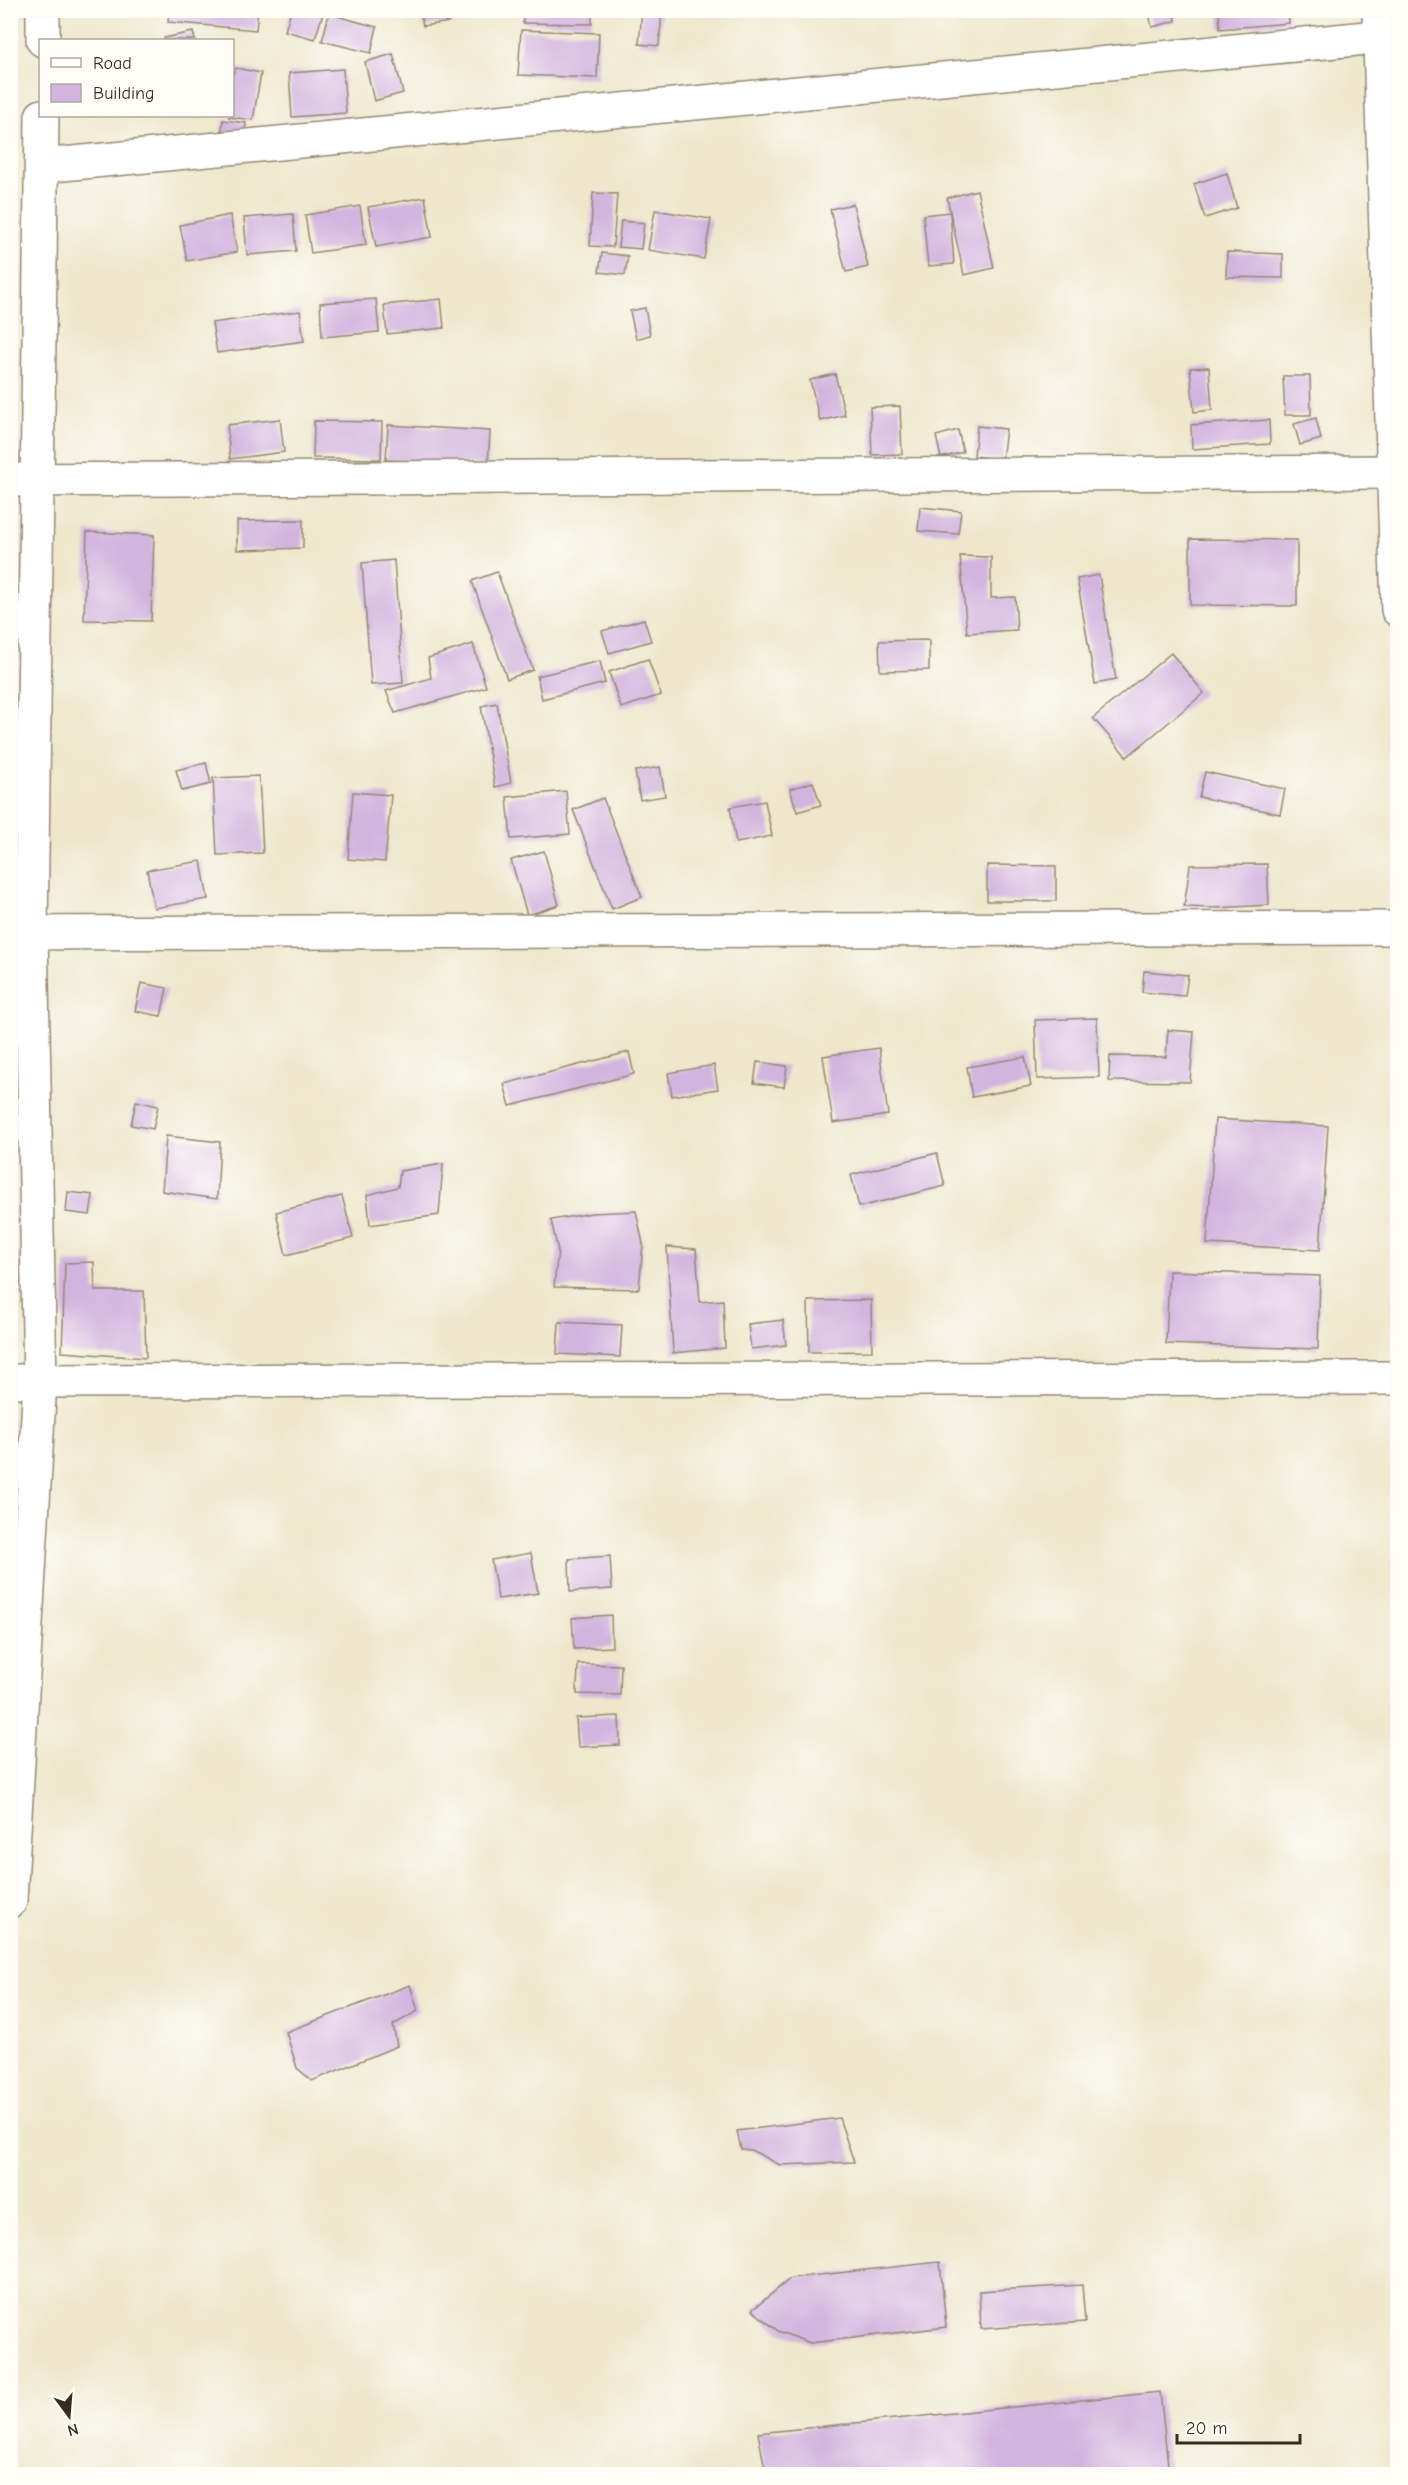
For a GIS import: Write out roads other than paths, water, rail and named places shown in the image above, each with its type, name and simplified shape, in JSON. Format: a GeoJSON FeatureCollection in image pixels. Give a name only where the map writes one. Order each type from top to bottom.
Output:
{"type":"FeatureCollection","features":[{"type":"Feature","properties":{"kind":"street"},"geometry":{"type":"LineString","coordinates":[[43,10],[43,39]]}},
{"type":"Feature","properties":{"kind":"street"},"geometry":{"type":"LineString","coordinates":[[42,166],[1385,27],[1398,610]]}},
{"type":"Feature","properties":{"kind":"street"},"geometry":{"type":"LineString","coordinates":[[10,1901],[25,1381],[21,933],[24,480],[42,166],[42,117]]}},
{"type":"Feature","properties":{"kind":"street"},"geometry":{"type":"LineString","coordinates":[[24,480],[1395,472]]}},
{"type":"Feature","properties":{"kind":"street"},"geometry":{"type":"LineString","coordinates":[[21,933],[1398,928]]}},
{"type":"Feature","properties":{"kind":"street"},"geometry":{"type":"LineString","coordinates":[[25,1381],[1398,1377]]}}]}
